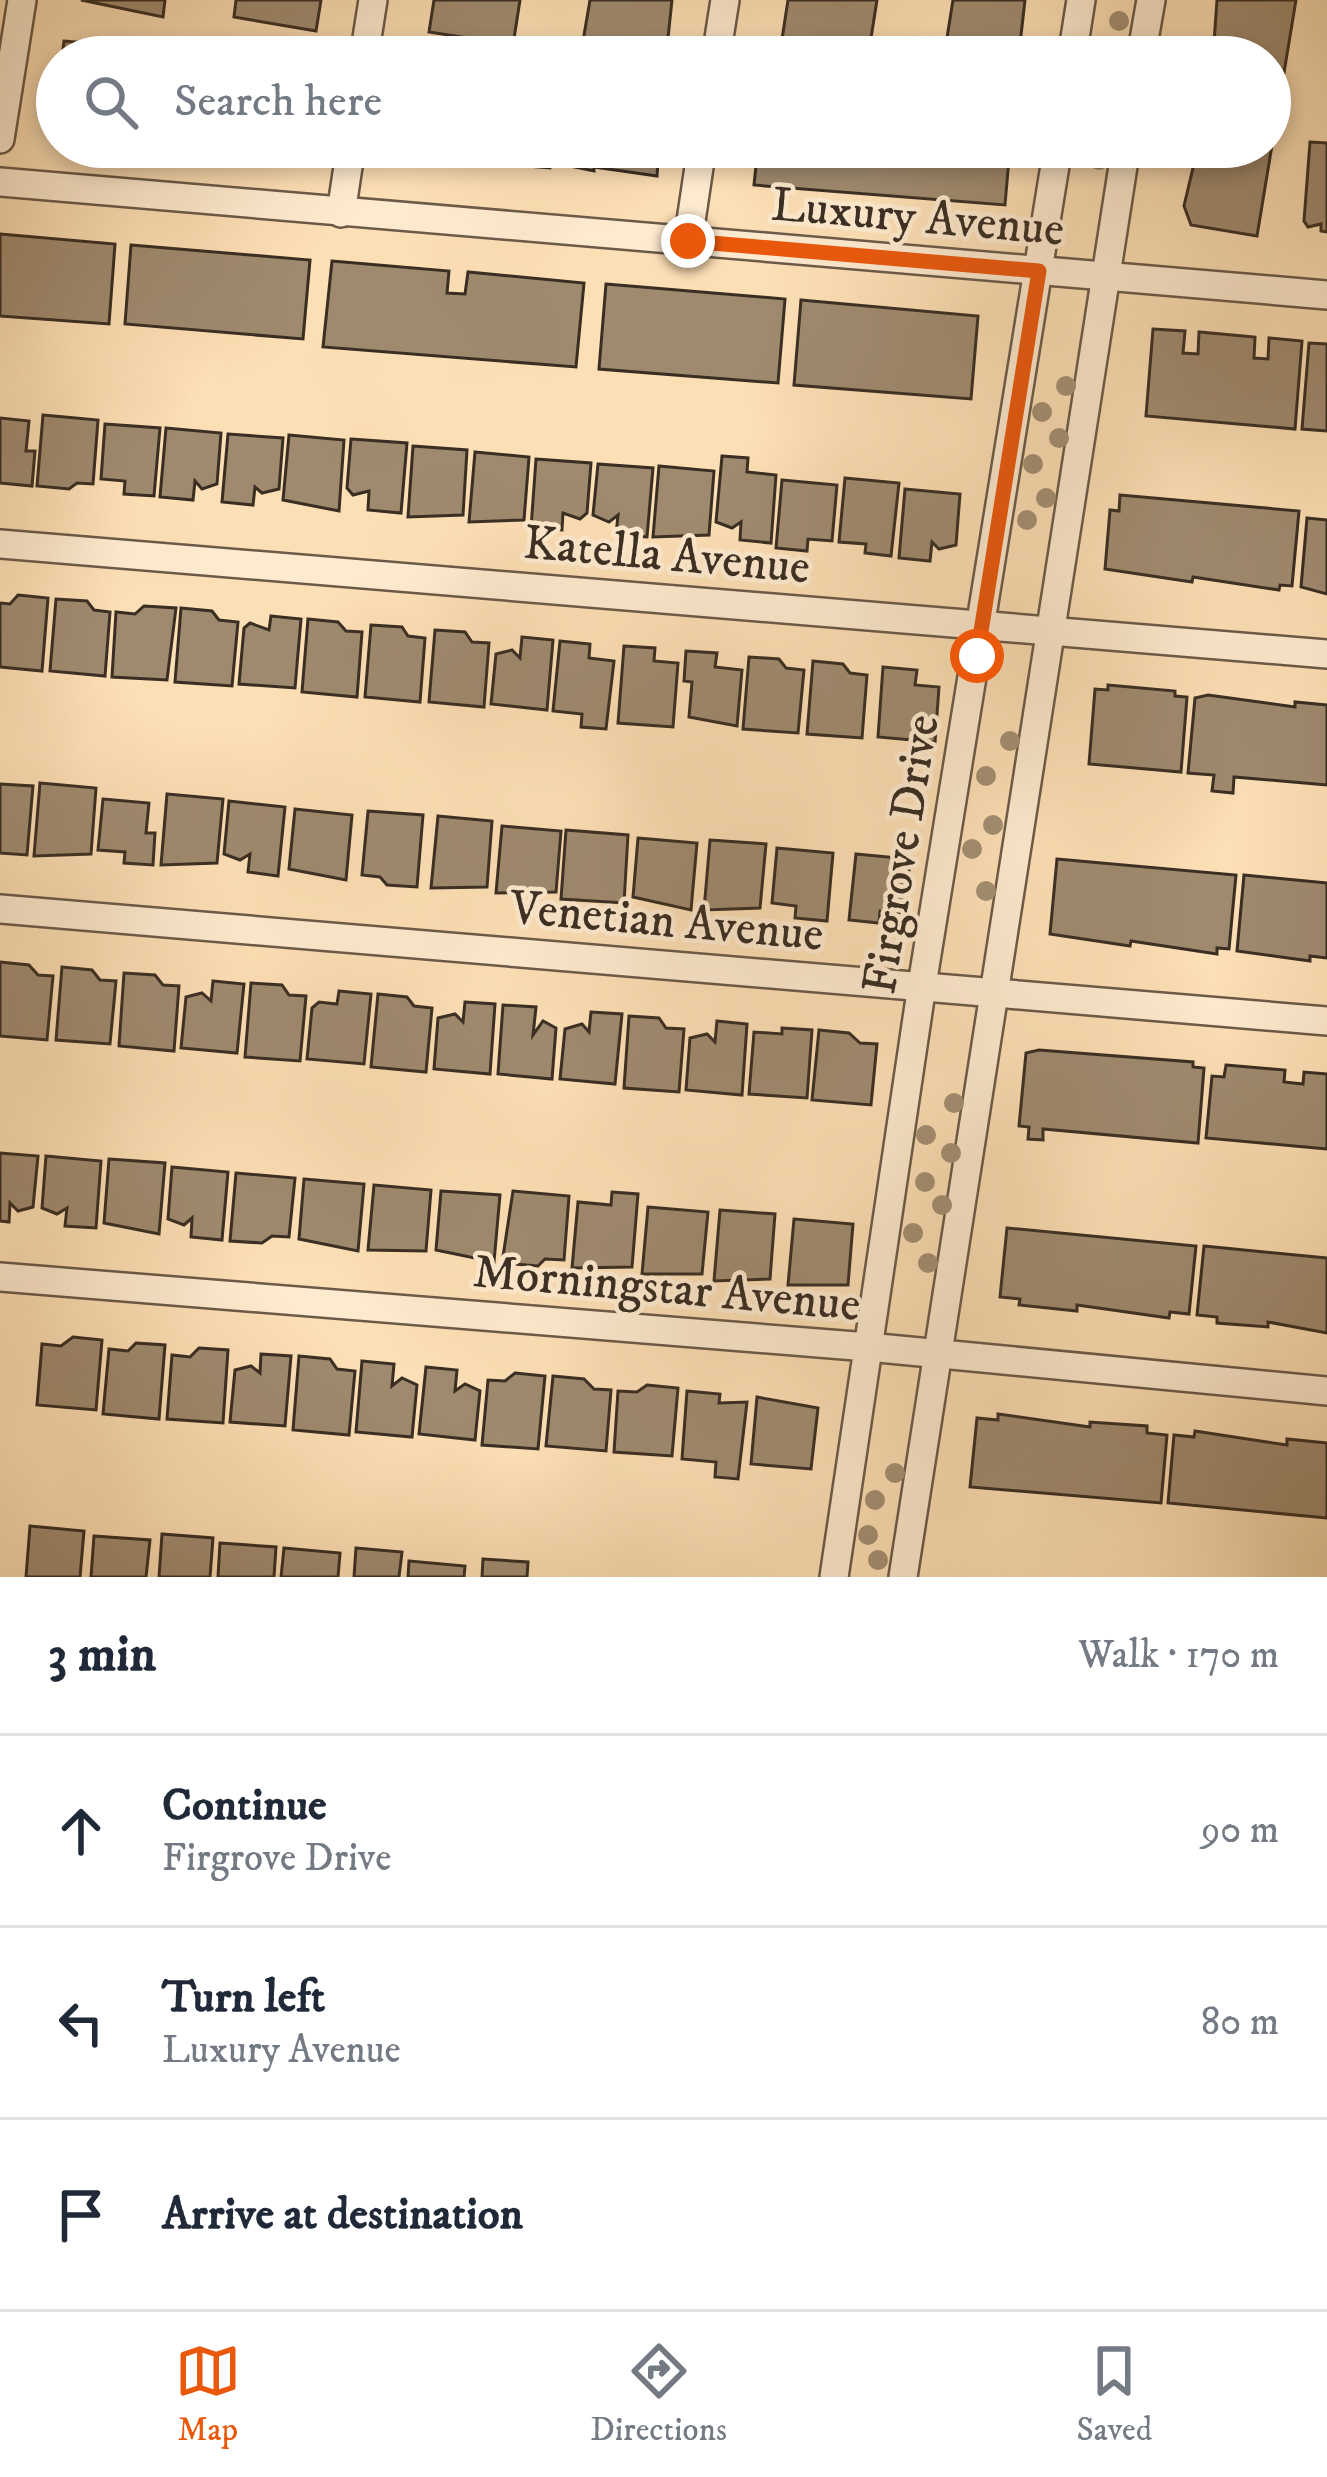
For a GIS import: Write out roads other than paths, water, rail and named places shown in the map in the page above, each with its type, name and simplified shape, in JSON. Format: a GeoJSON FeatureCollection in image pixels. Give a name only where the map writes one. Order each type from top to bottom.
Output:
{"type":"FeatureCollection","features":[{"type":"Feature","properties":{"kind":"street"},"geometry":{"type":"LineString","coordinates":[[0,139],[22,0]]}},
{"type":"Feature","properties":{"kind":"street"},"geometry":{"type":"LineString","coordinates":[[367,36],[373,0]]}},
{"type":"Feature","properties":{"kind":"street"},"geometry":{"type":"LineString","coordinates":[[719,36],[725,0]]}},
{"type":"Feature","properties":{"kind":"street"},"geometry":{"type":"LineString","coordinates":[[1075,36],[1081,0]]}},
{"type":"Feature","properties":{"kind":"street"},"geometry":{"type":"LineString","coordinates":[[1145,36],[1151,0]]}},
{"type":"Feature","properties":{"kind":"street"},"geometry":{"type":"LineString","coordinates":[[341,213],[348,168]]}},
{"type":"Feature","properties":{"kind":"street"},"geometry":{"type":"LineString","coordinates":[[688,241],[699,168]]}},
{"type":"Feature","properties":{"kind":"street","name":"Firgrove Drive"},"geometry":{"type":"LineString","coordinates":[[834,1577],[922,985],[1055,168]]}},
{"type":"Feature","properties":{"kind":"street"},"geometry":{"type":"LineString","coordinates":[[903,1577],[1123,168]]}},
{"type":"Feature","properties":{"kind":"street","name":"Luxury Avenue"},"geometry":{"type":"LineString","coordinates":[[0,182],[1327,295]]}},
{"type":"Feature","properties":{"kind":"street","name":"Katella Avenue"},"geometry":{"type":"LineString","coordinates":[[0,544],[1327,654]]}},
{"type":"Feature","properties":{"kind":"street","name":"Venetian Avenue"},"geometry":{"type":"LineString","coordinates":[[0,909],[1327,1021]]}},
{"type":"Feature","properties":{"kind":"street","name":"Morningstar Avenue"},"geometry":{"type":"LineString","coordinates":[[0,1276],[868,1346],[1327,1391]]}}]}
